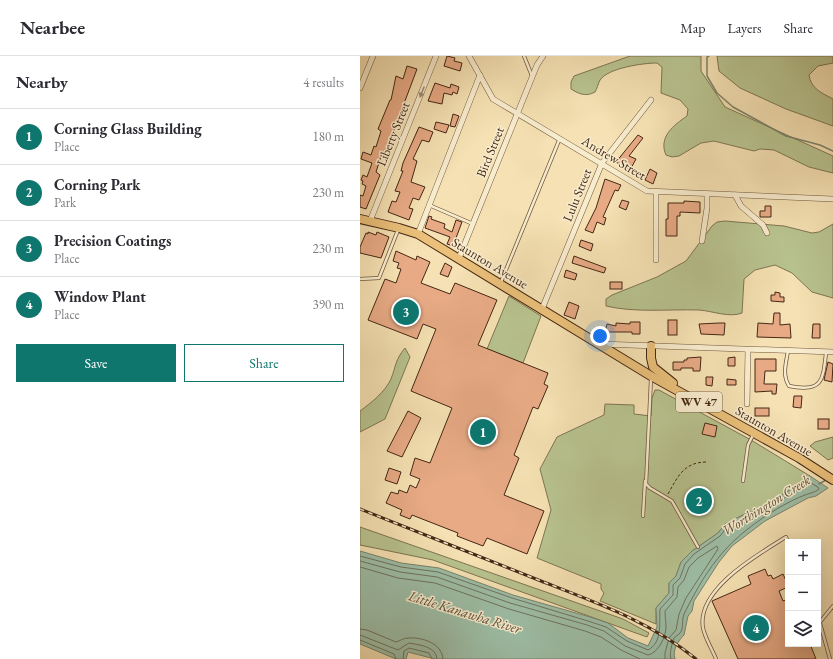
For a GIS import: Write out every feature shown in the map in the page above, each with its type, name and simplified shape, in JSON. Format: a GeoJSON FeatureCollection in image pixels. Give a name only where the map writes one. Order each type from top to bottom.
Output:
{"type":"FeatureCollection","features":[{"type":"Feature","properties":{"kind":"main road","name":"Staunton Avenue"},"geometry":{"type":"LineString","coordinates":[[360,219],[418,234],[651,376],[754,432],[833,480]]}},
{"type":"Feature","properties":{"kind":"main road"},"geometry":{"type":"LineString","coordinates":[[651,346],[651,358],[656,372],[693,394],[704,405]]}},
{"type":"Feature","properties":{"kind":"main road"},"geometry":{"type":"LineString","coordinates":[[641,370],[651,358]]}},
{"type":"Feature","properties":{"kind":"street"},"geometry":{"type":"LineString","coordinates":[[360,88],[373,56]]}},
{"type":"Feature","properties":{"kind":"street","name":"Liberty Street"},"geometry":{"type":"LineString","coordinates":[[370,221],[436,56]]}},
{"type":"Feature","properties":{"kind":"street","name":"Andrew Street"},"geometry":{"type":"LineString","coordinates":[[469,56],[493,99],[647,190],[656,192],[833,199]]}},
{"type":"Feature","properties":{"kind":"street","name":"Bird Street"},"geometry":{"type":"LineString","coordinates":[[459,258],[532,76],[543,56]]}},
{"type":"Feature","properties":{"kind":"street"},"geometry":{"type":"LineString","coordinates":[[418,234],[480,76]]}},
{"type":"Feature","properties":{"kind":"street","name":"Lulu Street"},"geometry":{"type":"LineString","coordinates":[[542,309],[602,163],[651,100]]}},
{"type":"Feature","properties":{"kind":"street"},"geometry":{"type":"LineString","coordinates":[[656,192],[656,260]]}},
{"type":"Feature","properties":{"kind":"street"},"geometry":{"type":"LineString","coordinates":[[702,241],[707,208],[707,194]]}},
{"type":"Feature","properties":{"kind":"street"},"geometry":{"type":"LineString","coordinates":[[735,195],[741,206],[763,225],[767,233]]}},
{"type":"Feature","properties":{"kind":"street","name":"Staunton Avenue"},"geometry":{"type":"LineString","coordinates":[[600,344],[833,352]]}},
{"type":"Feature","properties":{"kind":"street"},"geometry":{"type":"LineString","coordinates":[[747,404],[748,350]]}},
{"type":"Feature","properties":{"kind":"lane"},"geometry":{"type":"LineString","coordinates":[[524,56],[532,76]]}},
{"type":"Feature","properties":{"kind":"lane"},"geometry":{"type":"LineString","coordinates":[[500,284],[560,138]]}},
{"type":"Feature","properties":{"kind":"lane"},"geometry":{"type":"LineString","coordinates":[[429,205],[472,224]]}},
{"type":"Feature","properties":{"kind":"lane"},"geometry":{"type":"LineString","coordinates":[[360,279],[379,278],[399,228]]}},
{"type":"Feature","properties":{"kind":"lane"},"geometry":{"type":"LineString","coordinates":[[788,351],[784,374],[786,381],[789,386],[808,388],[820,383],[823,377],[826,352]]}},
{"type":"Feature","properties":{"kind":"lane"},"geometry":{"type":"LineString","coordinates":[[642,516],[646,480],[651,376]]}},
{"type":"Feature","properties":{"kind":"lane"},"geometry":{"type":"LineString","coordinates":[[742,481],[748,445],[754,432]]}},
{"type":"Feature","properties":{"kind":"lane"},"geometry":{"type":"LineString","coordinates":[[646,480],[650,488],[672,501],[698,547]]}},
{"type":"Feature","properties":{"kind":"lane"},"geometry":{"type":"LineString","coordinates":[[716,659],[703,628],[704,614],[708,602],[722,583],[760,553],[786,537],[787,539]]}},
{"type":"Feature","properties":{"kind":"lane"},"geometry":{"type":"LineString","coordinates":[[821,621],[833,606]]}},
{"type":"Feature","properties":{"kind":"lane"},"geometry":{"type":"LineString","coordinates":[[821,626],[830,659]]}},
{"type":"Feature","properties":{"kind":"path"},"geometry":{"type":"LineString","coordinates":[[666,498],[684,469],[694,463],[706,462]]}},
{"type":"Feature","properties":{"kind":"shaded area"},"geometry":{"type":"Polygon","coordinates":[[[630,56],[701,56],[701,71],[725,107],[833,156],[833,173],[809,167],[774,150],[760,149],[754,151],[714,141],[701,143],[679,156],[672,157],[666,155],[664,143],[666,137],[677,123],[687,116],[688,109],[680,100],[661,93],[662,67],[657,63],[635,65],[610,72],[600,80],[595,92],[592,94],[583,94],[571,89],[571,82],[574,76],[630,56]]]}},
{"type":"Feature","properties":{"kind":"shaded area"},"geometry":{"type":"Polygon","coordinates":[[[717,56],[833,56],[833,63],[818,66],[809,75],[812,84],[815,87],[833,99],[833,126],[786,109],[740,88],[719,71],[717,56]]]}},
{"type":"Feature","properties":{"kind":"shaded area"},"geometry":{"type":"Polygon","coordinates":[[[725,221],[784,226],[812,233],[819,232],[833,224],[833,298],[812,292],[792,273],[775,265],[755,270],[744,279],[742,313],[726,315],[699,310],[652,310],[606,306],[606,299],[612,295],[657,277],[686,261],[712,226],[717,222],[725,221]]]}},
{"type":"Feature","properties":{"kind":"shaded area"},"geometry":{"type":"Polygon","coordinates":[[[509,296],[541,316],[523,363],[487,349],[509,296]]]}},
{"type":"Feature","properties":{"kind":"shaded area"},"geometry":{"type":"Polygon","coordinates":[[[405,348],[410,357],[385,419],[360,432],[360,411],[373,401],[388,384],[397,360],[405,348]]]}},
{"type":"Feature","properties":{"kind":"shaded area"},"geometry":{"type":"Polygon","coordinates":[[[655,390],[659,390],[751,440],[810,476],[763,508],[745,514],[725,524],[718,533],[692,551],[681,562],[676,576],[669,583],[669,593],[656,608],[656,624],[600,601],[604,593],[601,589],[601,584],[537,558],[551,510],[540,469],[557,437],[604,415],[605,404],[634,405],[634,414],[651,416],[652,398],[655,390]]]}},
{"type":"Feature","properties":{"kind":"shaded area"},"geometry":{"type":"Polygon","coordinates":[[[833,437],[833,458],[828,460],[810,446],[815,442],[833,437]]]}},
{"type":"Feature","properties":{"kind":"shaded area"},"geometry":{"type":"Polygon","coordinates":[[[360,527],[623,619],[649,633],[647,637],[433,560],[360,545],[360,527]]]}},
{"type":"Feature","properties":{"kind":"water","name":"Little Kanawha River"},"geometry":{"type":"Polygon","coordinates":[[[810,476],[828,488],[816,496],[808,498],[765,521],[732,546],[719,562],[694,601],[692,611],[688,616],[684,635],[674,652],[675,659],[435,659],[408,652],[406,659],[396,659],[360,644],[360,551],[401,563],[439,568],[513,595],[590,617],[608,623],[628,638],[648,646],[657,627],[656,608],[669,593],[669,583],[676,576],[681,562],[692,551],[718,533],[725,524],[745,514],[763,508],[810,476]]]}},
{"type":"Feature","properties":{"kind":"building"},"geometry":{"type":"Polygon","coordinates":[[[447,56],[455,58],[454,61],[462,63],[460,71],[444,66],[447,56]]]}},
{"type":"Feature","properties":{"kind":"building"},"geometry":{"type":"Polygon","coordinates":[[[407,66],[417,69],[388,146],[381,156],[376,172],[380,175],[366,209],[360,207],[360,195],[363,196],[366,186],[362,184],[363,181],[361,180],[363,175],[367,177],[372,163],[361,159],[363,152],[371,155],[374,146],[376,147],[381,131],[378,129],[391,100],[396,76],[403,79],[407,66]]]}},
{"type":"Feature","properties":{"kind":"building"},"geometry":{"type":"Polygon","coordinates":[[[435,83],[450,88],[451,84],[459,87],[457,94],[453,92],[452,95],[444,93],[442,104],[428,101],[435,83]]]}},
{"type":"Feature","properties":{"kind":"building"},"geometry":{"type":"Polygon","coordinates":[[[453,114],[459,116],[455,127],[450,126],[453,114]]]}},
{"type":"Feature","properties":{"kind":"building"},"geometry":{"type":"Polygon","coordinates":[[[436,122],[449,125],[446,133],[434,129],[436,122]]]}},
{"type":"Feature","properties":{"kind":"building"},"geometry":{"type":"Polygon","coordinates":[[[419,127],[433,132],[429,142],[422,140],[413,159],[417,161],[411,182],[425,187],[419,200],[413,198],[409,208],[413,209],[409,220],[388,212],[392,201],[396,202],[400,192],[395,191],[403,171],[401,171],[403,163],[419,127]]]}},
{"type":"Feature","properties":{"kind":"building"},"geometry":{"type":"Polygon","coordinates":[[[638,135],[643,138],[629,156],[636,159],[630,170],[616,162],[638,135]]]}},
{"type":"Feature","properties":{"kind":"building"},"geometry":{"type":"Polygon","coordinates":[[[650,169],[657,173],[653,184],[645,180],[650,169]]]}},
{"type":"Feature","properties":{"kind":"building"},"geometry":{"type":"Polygon","coordinates":[[[605,179],[621,185],[618,191],[615,190],[603,217],[606,218],[604,225],[597,222],[593,233],[585,230],[596,208],[605,179]]]}},
{"type":"Feature","properties":{"kind":"building"},"geometry":{"type":"Polygon","coordinates":[[[622,200],[629,202],[626,210],[619,207],[622,200]]]}},
{"type":"Feature","properties":{"kind":"building"},"geometry":{"type":"Polygon","coordinates":[[[684,201],[700,202],[700,213],[680,212],[680,216],[677,216],[677,236],[666,236],[668,203],[684,203],[684,201]]]}},
{"type":"Feature","properties":{"kind":"building"},"geometry":{"type":"Polygon","coordinates":[[[765,206],[771,206],[771,217],[760,217],[760,211],[765,211],[765,206]]]}},
{"type":"Feature","properties":{"kind":"building"},"geometry":{"type":"Polygon","coordinates":[[[429,216],[432,217],[431,219],[445,224],[444,228],[452,232],[456,220],[462,222],[453,246],[447,244],[450,237],[425,228],[429,216]]]}},
{"type":"Feature","properties":{"kind":"building"},"geometry":{"type":"Polygon","coordinates":[[[368,232],[376,235],[377,232],[389,237],[381,258],[360,253],[360,247],[366,233],[368,234],[368,232]]]}},
{"type":"Feature","properties":{"kind":"building"},"geometry":{"type":"Polygon","coordinates":[[[581,240],[593,244],[591,251],[579,246],[581,240]]]}},
{"type":"Feature","properties":{"kind":"building"},"geometry":{"type":"Polygon","coordinates":[[[396,251],[416,260],[417,256],[430,262],[421,283],[450,294],[455,283],[497,300],[478,345],[548,373],[544,384],[548,386],[538,409],[533,407],[514,455],[519,458],[504,495],[544,511],[527,554],[487,538],[483,546],[457,536],[458,533],[412,515],[410,519],[400,515],[402,510],[386,503],[391,492],[398,494],[399,490],[407,493],[410,485],[416,488],[420,479],[410,475],[415,458],[430,463],[452,408],[411,391],[436,329],[423,324],[417,339],[368,320],[385,279],[396,283],[401,269],[397,268],[399,263],[393,261],[396,251]]]}},
{"type":"Feature","properties":{"kind":"building"},"geometry":{"type":"Polygon","coordinates":[[[574,256],[606,268],[604,273],[572,263],[574,256]]]}},
{"type":"Feature","properties":{"kind":"building"},"geometry":{"type":"Polygon","coordinates":[[[445,263],[452,267],[448,277],[440,274],[445,263]]]}},
{"type":"Feature","properties":{"kind":"building"},"geometry":{"type":"Polygon","coordinates":[[[566,270],[577,274],[575,280],[564,277],[566,270]]]}},
{"type":"Feature","properties":{"kind":"building"},"geometry":{"type":"Polygon","coordinates":[[[610,282],[622,282],[622,289],[610,289],[610,282]]]}},
{"type":"Feature","properties":{"kind":"building"},"geometry":{"type":"Polygon","coordinates":[[[775,292],[780,293],[780,297],[784,297],[784,302],[771,301],[771,295],[775,295],[775,292]]]}},
{"type":"Feature","properties":{"kind":"building"},"geometry":{"type":"Polygon","coordinates":[[[569,302],[579,306],[575,319],[564,315],[569,302]]]}},
{"type":"Feature","properties":{"kind":"building"},"geometry":{"type":"Polygon","coordinates":[[[774,313],[780,313],[780,325],[790,324],[791,338],[757,337],[758,323],[773,324],[774,313]]]}},
{"type":"Feature","properties":{"kind":"building"},"geometry":{"type":"Polygon","coordinates":[[[668,320],[677,320],[677,335],[668,335],[668,320]]]}},
{"type":"Feature","properties":{"kind":"building"},"geometry":{"type":"Polygon","coordinates":[[[630,322],[640,322],[640,334],[632,334],[632,332],[605,332],[607,324],[616,326],[616,323],[630,324],[630,322]]]}},
{"type":"Feature","properties":{"kind":"building"},"geometry":{"type":"Polygon","coordinates":[[[725,323],[724,335],[701,334],[699,324],[725,323]]]}},
{"type":"Feature","properties":{"kind":"building"},"geometry":{"type":"Polygon","coordinates":[[[813,324],[820,324],[820,338],[812,338],[813,324]]]}},
{"type":"Feature","properties":{"kind":"building"},"geometry":{"type":"Polygon","coordinates":[[[701,357],[700,371],[693,371],[693,368],[673,370],[673,362],[684,362],[687,358],[701,357]]]}},
{"type":"Feature","properties":{"kind":"building"},"geometry":{"type":"Polygon","coordinates":[[[735,357],[735,366],[728,366],[728,358],[735,357]]]}},
{"type":"Feature","properties":{"kind":"building"},"geometry":{"type":"Polygon","coordinates":[[[755,359],[776,359],[776,371],[765,371],[764,384],[777,384],[776,394],[772,394],[772,391],[755,392],[755,359]]]}},
{"type":"Feature","properties":{"kind":"building"},"geometry":{"type":"Polygon","coordinates":[[[828,362],[833,364],[832,382],[824,380],[828,362]]]}},
{"type":"Feature","properties":{"kind":"building"},"geometry":{"type":"Polygon","coordinates":[[[706,377],[713,377],[712,386],[706,385],[706,377]]]}},
{"type":"Feature","properties":{"kind":"building"},"geometry":{"type":"Polygon","coordinates":[[[727,379],[736,380],[736,385],[727,385],[727,379]]]}},
{"type":"Feature","properties":{"kind":"building"},"geometry":{"type":"Polygon","coordinates":[[[794,396],[802,396],[801,408],[793,407],[794,396]]]}},
{"type":"Feature","properties":{"kind":"building"},"geometry":{"type":"Polygon","coordinates":[[[755,408],[769,408],[769,416],[755,416],[755,408]]]}},
{"type":"Feature","properties":{"kind":"building"},"geometry":{"type":"Polygon","coordinates":[[[408,411],[421,418],[402,457],[387,451],[408,411]]]}},
{"type":"Feature","properties":{"kind":"building"},"geometry":{"type":"Polygon","coordinates":[[[818,419],[829,419],[829,429],[818,429],[818,419]]]}},
{"type":"Feature","properties":{"kind":"building"},"geometry":{"type":"Polygon","coordinates":[[[705,423],[717,426],[715,437],[702,434],[705,423]]]}},
{"type":"Feature","properties":{"kind":"building"},"geometry":{"type":"Polygon","coordinates":[[[389,468],[401,472],[397,484],[385,480],[389,468]]]}},
{"type":"Feature","properties":{"kind":"building"},"geometry":{"type":"Polygon","coordinates":[[[765,569],[768,576],[771,575],[773,579],[783,574],[785,578],[785,588],[779,591],[783,601],[785,600],[785,647],[811,647],[816,659],[738,659],[712,601],[751,584],[748,576],[765,569]]]}},
{"type":"Feature","properties":{"kind":"waterway","name":"Worthington Creek"},"geometry":{"type":"LineString","coordinates":[[709,56],[707,57],[707,76],[717,93],[733,107],[786,136],[820,145],[833,151]]}},
{"type":"Feature","properties":{"kind":"waterway","name":"Worthington Creek"},"geometry":{"type":"LineString","coordinates":[[819,484],[826,480]]}},
{"type":"Feature","properties":{"kind":"railway"},"geometry":{"type":"LineString","coordinates":[[360,509],[602,605],[660,634],[696,659]]}},
{"type":"Feature","properties":{"kind":"place","name":"Precision Coatings"},"geometry":{"type":"Point","coordinates":[406,312]}},
{"type":"Feature","properties":{"kind":"place","name":"Corning Glass Building"},"geometry":{"type":"Point","coordinates":[483,432]}},
{"type":"Feature","properties":{"kind":"place","name":"Corning Park"},"geometry":{"type":"Point","coordinates":[699,501]}},
{"type":"Feature","properties":{"kind":"place","name":"Window Plant"},"geometry":{"type":"Point","coordinates":[756,628]}}]}
